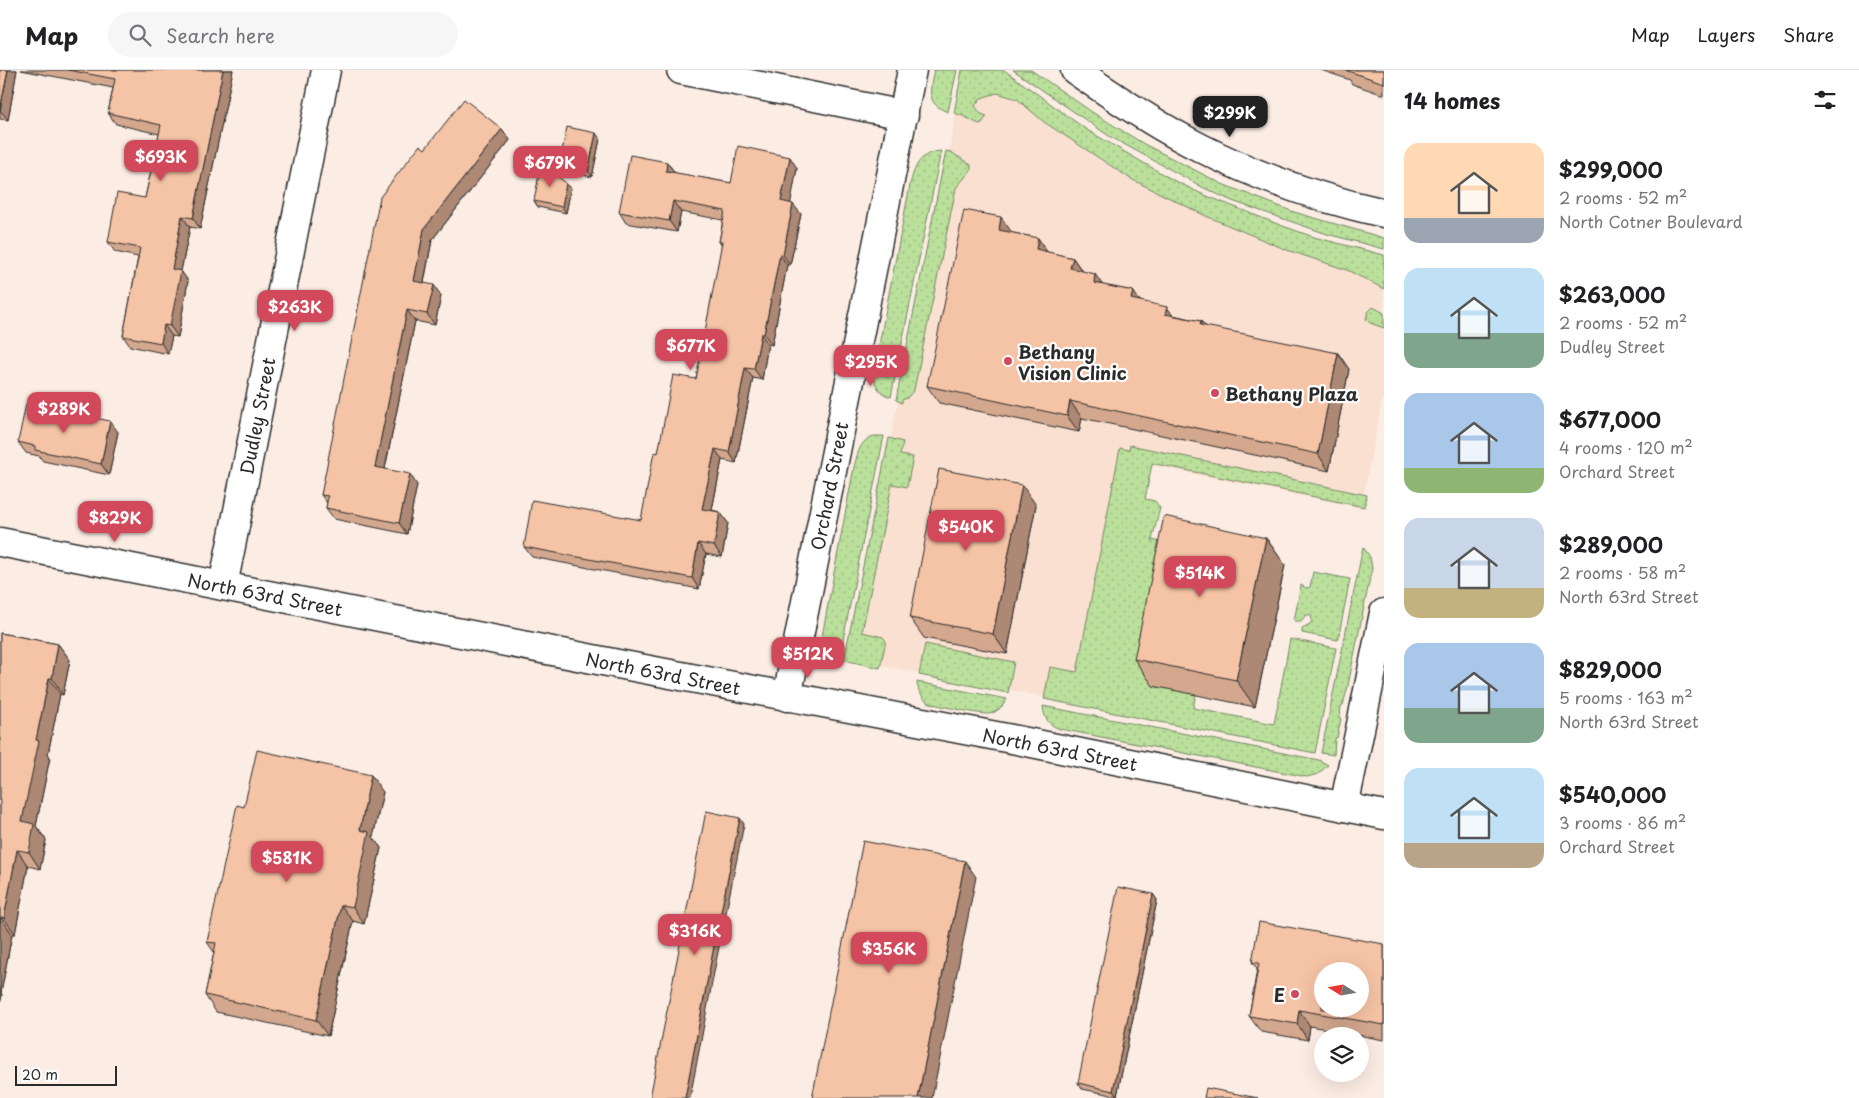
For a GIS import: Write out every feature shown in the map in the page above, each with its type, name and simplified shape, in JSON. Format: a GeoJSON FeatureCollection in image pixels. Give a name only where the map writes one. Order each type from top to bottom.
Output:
{"type":"FeatureCollection","features":[{"type":"Feature","properties":{"kind":"street","name":"Dudley Street"},"geometry":{"type":"LineString","coordinates":[[223,586],[326,70]]}},
{"type":"Feature","properties":{"kind":"street"},"geometry":{"type":"LineString","coordinates":[[681,70],[904,115]]}},
{"type":"Feature","properties":{"kind":"street","name":"Orchard Street"},"geometry":{"type":"LineString","coordinates":[[787,697],[912,70]]}},
{"type":"Feature","properties":{"kind":"street"},"geometry":{"type":"LineString","coordinates":[[1074,70],[1200,148],[1308,192],[1384,213]]}},
{"type":"Feature","properties":{"kind":"street","name":"North 63rd Street"},"geometry":{"type":"LineString","coordinates":[[0,542],[787,697],[1027,742],[1384,815]]}},
{"type":"Feature","properties":{"kind":"street"},"geometry":{"type":"LineString","coordinates":[[1344,807],[1384,613]]}},
{"type":"Feature","properties":{"kind":"shaded area"},"geometry":{"type":"Polygon","coordinates":[[[965,70],[988,70],[1179,191],[1384,261],[1384,392],[1361,508],[1125,460],[1077,703],[846,659],[965,70]]]}},
{"type":"Feature","properties":{"kind":"green space"},"geometry":{"type":"Polygon","coordinates":[[[934,70],[957,70],[948,112],[941,109],[932,100],[931,83],[934,70]]]}},
{"type":"Feature","properties":{"kind":"green space"},"geometry":{"type":"Polygon","coordinates":[[[962,70],[1004,70],[1087,130],[1173,180],[1202,194],[1314,237],[1384,255],[1384,289],[1347,270],[1287,250],[1206,216],[1131,179],[1044,122],[1017,99],[997,93],[981,98],[975,106],[981,114],[987,116],[979,124],[954,113],[962,70]]]}},
{"type":"Feature","properties":{"kind":"green space"},"geometry":{"type":"Polygon","coordinates":[[[1013,70],[1031,70],[1095,114],[1144,144],[1222,184],[1294,212],[1384,238],[1384,249],[1327,234],[1232,201],[1204,188],[1109,136],[1013,70]]]}},
{"type":"Feature","properties":{"kind":"green space"},"geometry":{"type":"Polygon","coordinates":[[[941,151],[891,397],[879,389],[873,376],[910,185],[916,167],[923,157],[941,151]]]}},
{"type":"Feature","properties":{"kind":"green space"},"geometry":{"type":"Polygon","coordinates":[[[946,151],[951,152],[971,165],[971,170],[956,188],[914,390],[907,398],[902,400],[902,403],[896,400],[946,151]]]}},
{"type":"Feature","properties":{"kind":"green space"},"geometry":{"type":"Polygon","coordinates":[[[1373,307],[1384,313],[1384,328],[1370,323],[1366,319],[1368,312],[1373,307]]]}},
{"type":"Feature","properties":{"kind":"green space"},"geometry":{"type":"Polygon","coordinates":[[[874,436],[884,436],[839,660],[821,654],[820,647],[854,467],[862,444],[874,436]]]}},
{"type":"Feature","properties":{"kind":"green space"},"geometry":{"type":"Polygon","coordinates":[[[889,438],[903,442],[900,455],[913,457],[907,487],[892,484],[862,632],[883,637],[886,641],[880,668],[844,660],[889,438]]]}},
{"type":"Feature","properties":{"kind":"green space"},"geometry":{"type":"Polygon","coordinates":[[[1130,445],[1367,495],[1364,507],[1152,464],[1145,499],[1155,501],[1160,508],[1152,540],[1171,544],[1196,694],[1193,708],[1274,724],[1290,639],[1336,648],[1315,753],[1044,699],[1050,667],[1077,672],[1120,448],[1129,450],[1130,445]]]}},
{"type":"Feature","properties":{"kind":"green space"},"geometry":{"type":"Polygon","coordinates":[[[1363,547],[1370,557],[1372,568],[1347,690],[1343,705],[1341,706],[1341,719],[1337,738],[1335,738],[1334,755],[1321,753],[1363,547]]]}},
{"type":"Feature","properties":{"kind":"green space"},"geometry":{"type":"Polygon","coordinates":[[[1313,572],[1350,579],[1338,640],[1302,633],[1302,628],[1312,621],[1311,615],[1306,615],[1301,621],[1294,621],[1301,585],[1306,588],[1310,587],[1313,572]]]}},
{"type":"Feature","properties":{"kind":"green space"},"geometry":{"type":"Polygon","coordinates":[[[925,644],[1014,662],[1008,693],[919,675],[925,644]]]}},
{"type":"Feature","properties":{"kind":"green space"},"geometry":{"type":"Polygon","coordinates":[[[917,682],[1007,699],[1000,708],[989,714],[958,710],[928,702],[920,693],[917,682]]]}},
{"type":"Feature","properties":{"kind":"green space"},"geometry":{"type":"Polygon","coordinates":[[[1043,706],[1319,760],[1328,765],[1318,774],[1307,777],[1060,729],[1047,720],[1043,706]]]}},
{"type":"Feature","properties":{"kind":"building"},"geometry":{"type":"Polygon","coordinates":[[[0,70],[8,70],[0,110],[0,70]]]}},
{"type":"Feature","properties":{"kind":"building"},"geometry":{"type":"Polygon","coordinates":[[[68,70],[223,70],[193,218],[182,216],[172,269],[181,271],[170,326],[164,325],[161,343],[123,336],[140,248],[108,242],[117,193],[145,198],[161,125],[108,113],[115,79],[68,70]]]}},
{"type":"Feature","properties":{"kind":"building"},"geometry":{"type":"Polygon","coordinates":[[[1345,70],[1384,70],[1384,83],[1345,70]]]}},
{"type":"Feature","properties":{"kind":"building"},"geometry":{"type":"Polygon","coordinates":[[[464,99],[502,129],[424,229],[414,281],[434,285],[427,314],[407,310],[375,467],[410,474],[399,523],[326,508],[328,496],[321,495],[380,197],[420,145],[425,149],[464,99]]]}},
{"type":"Feature","properties":{"kind":"building"},"geometry":{"type":"Polygon","coordinates":[[[567,127],[596,133],[588,171],[559,165],[567,127]]]}},
{"type":"Feature","properties":{"kind":"building"},"geometry":{"type":"Polygon","coordinates":[[[738,146],[790,157],[781,201],[793,204],[783,255],[780,254],[764,334],[761,334],[754,369],[745,368],[729,452],[715,449],[702,509],[720,512],[714,546],[698,543],[692,578],[524,547],[532,500],[641,520],[654,452],[658,453],[673,375],[696,379],[722,242],[719,242],[725,211],[673,201],[669,221],[619,212],[630,155],[667,162],[666,171],[731,183],[738,146]]]}},
{"type":"Feature","properties":{"kind":"building"},"geometry":{"type":"Polygon","coordinates":[[[541,163],[566,183],[562,207],[534,201],[541,163]]]}},
{"type":"Feature","properties":{"kind":"building"},"geometry":{"type":"Polygon","coordinates":[[[964,210],[1001,217],[999,230],[1038,238],[1036,249],[1073,258],[1070,268],[1095,274],[1094,283],[1133,291],[1131,299],[1167,307],[1165,314],[1201,321],[1200,325],[1338,353],[1318,454],[1070,401],[1067,416],[927,386],[964,210]]]}},
{"type":"Feature","properties":{"kind":"building"},"geometry":{"type":"Polygon","coordinates":[[[26,404],[110,421],[101,464],[35,450],[35,446],[18,442],[26,404]]]}},
{"type":"Feature","properties":{"kind":"building"},"geometry":{"type":"Polygon","coordinates":[[[939,469],[1022,485],[993,634],[910,618],[939,469]]]}},
{"type":"Feature","properties":{"kind":"building"},"geometry":{"type":"Polygon","coordinates":[[[1164,516],[1266,538],[1236,680],[1134,659],[1164,516]]]}},
{"type":"Feature","properties":{"kind":"building"},"geometry":{"type":"Polygon","coordinates":[[[0,633],[58,644],[52,678],[49,678],[36,740],[39,741],[22,821],[34,824],[29,852],[17,850],[4,918],[1,917],[0,923],[0,633]]]}},
{"type":"Feature","properties":{"kind":"building"},"geometry":{"type":"Polygon","coordinates":[[[257,750],[371,775],[360,830],[369,832],[353,907],[341,905],[316,1020],[205,995],[216,943],[207,942],[237,805],[244,807],[257,750]]]}},
{"type":"Feature","properties":{"kind":"building"},"geometry":{"type":"Polygon","coordinates":[[[706,811],[740,818],[685,1098],[650,1098],[706,811]]]}},
{"type":"Feature","properties":{"kind":"building"},"geometry":{"type":"Polygon","coordinates":[[[863,841],[965,861],[918,1098],[812,1098],[863,841]]]}},
{"type":"Feature","properties":{"kind":"building"},"geometry":{"type":"Polygon","coordinates":[[[1118,887],[1153,894],[1113,1091],[1078,1083],[1118,887]]]}},
{"type":"Feature","properties":{"kind":"building"},"geometry":{"type":"Polygon","coordinates":[[[1259,922],[1384,944],[1384,1025],[1344,1018],[1369,1018],[1369,962],[1314,962],[1314,1013],[1299,1010],[1297,1024],[1249,1016],[1259,963],[1252,962],[1259,922]]]}},
{"type":"Feature","properties":{"kind":"building"},"geometry":{"type":"Polygon","coordinates":[[[1206,1088],[1258,1098],[1204,1098],[1206,1088]]]}},
{"type":"Feature","properties":{"kind":"place","name":"Bethany Vision Clinic"},"geometry":{"type":"Point","coordinates":[1008,361]}},
{"type":"Feature","properties":{"kind":"place","name":"Bethany Plaza"},"geometry":{"type":"Point","coordinates":[1215,393]}},
{"type":"Feature","properties":{"kind":"place","name":"E"},"geometry":{"type":"Point","coordinates":[1295,994]}}]}
